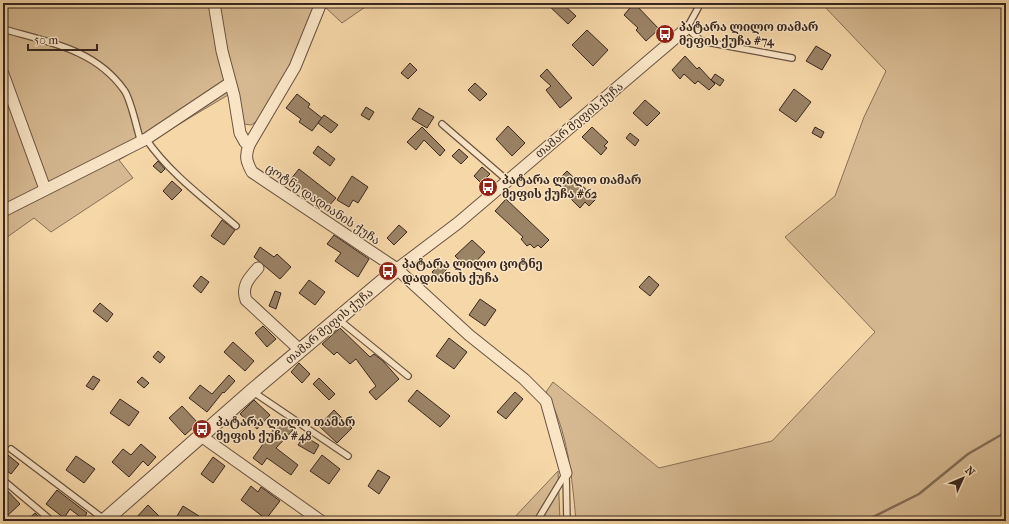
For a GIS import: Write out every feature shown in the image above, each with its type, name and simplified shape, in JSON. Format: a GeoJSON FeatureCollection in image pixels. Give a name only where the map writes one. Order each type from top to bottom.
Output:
{"type":"FeatureCollection","features":[{"type":"Feature","properties":{"kind":"street"},"geometry":{"type":"LineString","coordinates":[[214,3],[222,51],[240,133],[245,142],[249,145]]}},
{"type":"Feature","properties":{"kind":"street","name":"ცოტნე დადიანის ქუჩა"},"geometry":{"type":"LineString","coordinates":[[321,3],[295,67],[249,145],[246,154],[246,162],[252,172],[397,269],[469,335],[524,379],[546,401],[566,473]]}},
{"type":"Feature","properties":{"kind":"street","name":"თამარ მეფის ქუჩა"},"geometry":{"type":"LineString","coordinates":[[104,521],[300,350],[397,269],[458,223],[687,28]]}},
{"type":"Feature","properties":{"kind":"street"},"geometry":{"type":"LineString","coordinates":[[3,74],[45,189]]}},
{"type":"Feature","properties":{"kind":"street"},"geometry":{"type":"LineString","coordinates":[[3,211],[144,141],[230,83]]}},
{"type":"Feature","properties":{"kind":"street"},"geometry":{"type":"LineString","coordinates":[[258,268],[246,283],[244,294],[246,300],[300,350]]}},
{"type":"Feature","properties":{"kind":"street"},"geometry":{"type":"LineString","coordinates":[[201,436],[321,521]]}},
{"type":"Feature","properties":{"kind":"lane"},"geometry":{"type":"LineString","coordinates":[[698,3],[698,8],[687,28],[701,41],[792,58]]}},
{"type":"Feature","properties":{"kind":"lane"},"geometry":{"type":"LineString","coordinates":[[3,29],[69,48],[99,63],[125,90],[144,141],[236,226]]}},
{"type":"Feature","properties":{"kind":"lane"},"geometry":{"type":"LineString","coordinates":[[442,124],[508,181]]}},
{"type":"Feature","properties":{"kind":"lane"},"geometry":{"type":"LineString","coordinates":[[338,319],[408,376]]}},
{"type":"Feature","properties":{"kind":"lane"},"geometry":{"type":"LineString","coordinates":[[252,391],[348,456]]}},
{"type":"Feature","properties":{"kind":"lane"},"geometry":{"type":"LineString","coordinates":[[11,449],[104,521]]}},
{"type":"Feature","properties":{"kind":"lane"},"geometry":{"type":"LineString","coordinates":[[537,521],[566,473]]}},
{"type":"Feature","properties":{"kind":"lane"},"geometry":{"type":"LineString","coordinates":[[566,473],[567,521]]}},
{"type":"Feature","properties":{"kind":"lane"},"geometry":{"type":"LineString","coordinates":[[3,480],[52,521]]}},
{"type":"Feature","properties":{"kind":"shaded area"},"geometry":{"type":"Polygon","coordinates":[[[8,3],[209,3],[228,95],[119,160],[133,178],[51,232],[34,218],[3,240],[3,5],[8,3]]]}},
{"type":"Feature","properties":{"kind":"shaded area"},"geometry":{"type":"Polygon","coordinates":[[[216,3],[315,3],[304,37],[286,72],[257,121],[251,125],[244,124],[216,3]]]}},
{"type":"Feature","properties":{"kind":"shaded area"},"geometry":{"type":"Polygon","coordinates":[[[326,3],[371,3],[342,23],[325,7],[326,3]]]}},
{"type":"Feature","properties":{"kind":"shaded area"},"geometry":{"type":"Polygon","coordinates":[[[826,3],[1006,3],[1006,521],[576,521],[568,455],[559,422],[546,392],[553,382],[659,468],[772,441],[875,332],[785,237],[835,196],[864,117],[886,71],[823,5],[826,3]]]}},
{"type":"Feature","properties":{"kind":"shaded area"},"geometry":{"type":"Polygon","coordinates":[[[558,471],[560,521],[511,521],[558,471]]]}},
{"type":"Feature","properties":{"kind":"building"},"geometry":{"type":"Polygon","coordinates":[[[546,3],[562,3],[576,16],[568,24],[546,3]]]}},
{"type":"Feature","properties":{"kind":"building"},"geometry":{"type":"Polygon","coordinates":[[[634,3],[659,29],[646,41],[636,30],[638,28],[624,15],[634,3]]]}},
{"type":"Feature","properties":{"kind":"building"},"geometry":{"type":"Polygon","coordinates":[[[587,30],[608,50],[593,66],[572,45],[587,30]]]}},
{"type":"Feature","properties":{"kind":"building"},"geometry":{"type":"Polygon","coordinates":[[[816,46],[831,55],[822,70],[806,61],[816,46]]]}},
{"type":"Feature","properties":{"kind":"building"},"geometry":{"type":"Polygon","coordinates":[[[685,56],[697,69],[699,67],[715,84],[709,90],[698,81],[695,84],[684,74],[680,79],[672,70],[685,56]]]}},
{"type":"Feature","properties":{"kind":"building"},"geometry":{"type":"Polygon","coordinates":[[[410,63],[417,70],[408,79],[401,73],[410,63]]]}},
{"type":"Feature","properties":{"kind":"building"},"geometry":{"type":"Polygon","coordinates":[[[547,69],[572,98],[560,108],[546,90],[551,86],[540,76],[547,69]]]}},
{"type":"Feature","properties":{"kind":"building"},"geometry":{"type":"Polygon","coordinates":[[[715,74],[724,80],[720,86],[711,80],[715,74]]]}},
{"type":"Feature","properties":{"kind":"building"},"geometry":{"type":"Polygon","coordinates":[[[475,83],[487,94],[480,101],[468,90],[475,83]]]}},
{"type":"Feature","properties":{"kind":"building"},"geometry":{"type":"Polygon","coordinates":[[[794,89],[811,102],[796,122],[779,110],[794,89]]]}},
{"type":"Feature","properties":{"kind":"building"},"geometry":{"type":"Polygon","coordinates":[[[297,94],[310,104],[308,107],[322,118],[312,131],[299,122],[301,119],[286,108],[297,94]]]}},
{"type":"Feature","properties":{"kind":"building"},"geometry":{"type":"Polygon","coordinates":[[[645,100],[660,113],[647,126],[633,113],[645,100]]]}},
{"type":"Feature","properties":{"kind":"building"},"geometry":{"type":"Polygon","coordinates":[[[366,107],[374,112],[369,120],[361,115],[366,107]]]}},
{"type":"Feature","properties":{"kind":"building"},"geometry":{"type":"Polygon","coordinates":[[[419,108],[434,117],[427,128],[412,119],[419,108]]]}},
{"type":"Feature","properties":{"kind":"building"},"geometry":{"type":"Polygon","coordinates":[[[324,115],[338,125],[331,133],[318,123],[324,115]]]}},
{"type":"Feature","properties":{"kind":"building"},"geometry":{"type":"Polygon","coordinates":[[[508,126],[525,143],[512,156],[496,139],[508,126]]]}},
{"type":"Feature","properties":{"kind":"building"},"geometry":{"type":"Polygon","coordinates":[[[422,127],[445,150],[440,156],[424,140],[416,150],[407,142],[422,127]]]}},
{"type":"Feature","properties":{"kind":"building"},"geometry":{"type":"Polygon","coordinates":[[[592,127],[608,142],[604,146],[607,148],[601,155],[582,137],[592,127]]]}},
{"type":"Feature","properties":{"kind":"building"},"geometry":{"type":"Polygon","coordinates":[[[815,127],[824,132],[821,138],[812,133],[815,127]]]}},
{"type":"Feature","properties":{"kind":"building"},"geometry":{"type":"Polygon","coordinates":[[[630,133],[639,140],[635,146],[626,138],[630,133]]]}},
{"type":"Feature","properties":{"kind":"building"},"geometry":{"type":"Polygon","coordinates":[[[318,146],[335,159],[330,166],[313,153],[318,146]]]}},
{"type":"Feature","properties":{"kind":"building"},"geometry":{"type":"Polygon","coordinates":[[[459,149],[468,157],[461,164],[452,156],[459,149]]]}},
{"type":"Feature","properties":{"kind":"building"},"geometry":{"type":"Polygon","coordinates":[[[158,161],[165,169],[161,173],[153,166],[158,161]]]}},
{"type":"Feature","properties":{"kind":"building"},"geometry":{"type":"Polygon","coordinates":[[[482,167],[490,174],[481,183],[474,176],[482,167]]]}},
{"type":"Feature","properties":{"kind":"building"},"geometry":{"type":"Polygon","coordinates":[[[299,169],[336,198],[327,208],[290,180],[299,169]]]}},
{"type":"Feature","properties":{"kind":"building"},"geometry":{"type":"Polygon","coordinates":[[[567,171],[596,199],[589,206],[585,202],[580,208],[555,183],[567,171]]]}},
{"type":"Feature","properties":{"kind":"building"},"geometry":{"type":"Polygon","coordinates":[[[352,176],[368,187],[358,203],[353,200],[349,207],[337,200],[352,176]]]}},
{"type":"Feature","properties":{"kind":"building"},"geometry":{"type":"Polygon","coordinates":[[[172,181],[182,190],[172,200],[163,191],[172,181]]]}},
{"type":"Feature","properties":{"kind":"building"},"geometry":{"type":"Polygon","coordinates":[[[506,199],[549,240],[541,248],[538,245],[534,248],[530,244],[527,246],[521,239],[523,237],[495,211],[506,199]]]}},
{"type":"Feature","properties":{"kind":"building"},"geometry":{"type":"Polygon","coordinates":[[[222,220],[235,230],[224,245],[211,236],[222,220]]]}},
{"type":"Feature","properties":{"kind":"building"},"geometry":{"type":"Polygon","coordinates":[[[399,225],[407,232],[394,245],[387,238],[399,225]]]}},
{"type":"Feature","properties":{"kind":"building"},"geometry":{"type":"Polygon","coordinates":[[[334,235],[369,259],[358,277],[335,261],[341,253],[327,244],[334,235]]]}},
{"type":"Feature","properties":{"kind":"building"},"geometry":{"type":"Polygon","coordinates":[[[472,240],[485,252],[469,269],[455,256],[472,240]]]}},
{"type":"Feature","properties":{"kind":"building"},"geometry":{"type":"Polygon","coordinates":[[[260,247],[274,257],[277,254],[291,267],[280,279],[254,257],[260,247]]]}},
{"type":"Feature","properties":{"kind":"building"},"geometry":{"type":"Polygon","coordinates":[[[437,259],[447,269],[438,279],[432,272],[436,268],[432,264],[437,259]]]}},
{"type":"Feature","properties":{"kind":"building"},"geometry":{"type":"Polygon","coordinates":[[[201,276],[209,282],[201,293],[193,286],[201,276]]]}},
{"type":"Feature","properties":{"kind":"building"},"geometry":{"type":"Polygon","coordinates":[[[649,276],[659,285],[650,296],[639,287],[649,276]]]}},
{"type":"Feature","properties":{"kind":"building"},"geometry":{"type":"Polygon","coordinates":[[[309,280],[325,292],[315,305],[299,293],[309,280]]]}},
{"type":"Feature","properties":{"kind":"building"},"geometry":{"type":"Polygon","coordinates":[[[275,291],[281,293],[276,309],[269,306],[275,291]]]}},
{"type":"Feature","properties":{"kind":"building"},"geometry":{"type":"Polygon","coordinates":[[[480,299],[496,310],[485,326],[469,315],[480,299]]]}},
{"type":"Feature","properties":{"kind":"building"},"geometry":{"type":"Polygon","coordinates":[[[100,303],[113,314],[107,322],[93,311],[100,303]]]}},
{"type":"Feature","properties":{"kind":"building"},"geometry":{"type":"Polygon","coordinates":[[[263,326],[276,339],[267,347],[255,333],[263,326]]]}},
{"type":"Feature","properties":{"kind":"building"},"geometry":{"type":"Polygon","coordinates":[[[340,328],[370,357],[374,354],[383,361],[399,379],[376,400],[369,392],[376,386],[356,359],[350,364],[337,352],[334,355],[322,344],[340,328]]]}},
{"type":"Feature","properties":{"kind":"building"},"geometry":{"type":"Polygon","coordinates":[[[449,338],[467,352],[454,369],[436,356],[449,338]]]}},
{"type":"Feature","properties":{"kind":"building"},"geometry":{"type":"Polygon","coordinates":[[[233,342],[254,361],[245,371],[224,352],[233,342]]]}},
{"type":"Feature","properties":{"kind":"building"},"geometry":{"type":"Polygon","coordinates":[[[158,351],[165,357],[160,363],[153,357],[158,351]]]}},
{"type":"Feature","properties":{"kind":"building"},"geometry":{"type":"Polygon","coordinates":[[[299,363],[310,374],[302,383],[291,372],[299,363]]]}},
{"type":"Feature","properties":{"kind":"building"},"geometry":{"type":"Polygon","coordinates":[[[229,375],[235,381],[224,393],[223,392],[207,412],[189,398],[200,385],[212,394],[229,375]]]}},
{"type":"Feature","properties":{"kind":"building"},"geometry":{"type":"Polygon","coordinates":[[[93,376],[100,380],[93,390],[86,386],[93,376]]]}},
{"type":"Feature","properties":{"kind":"building"},"geometry":{"type":"Polygon","coordinates":[[[142,377],[149,383],[144,388],[137,382],[142,377]]]}},
{"type":"Feature","properties":{"kind":"building"},"geometry":{"type":"Polygon","coordinates":[[[319,378],[335,394],[329,400],[313,384],[319,378]]]}},
{"type":"Feature","properties":{"kind":"building"},"geometry":{"type":"Polygon","coordinates":[[[417,390],[450,416],[440,427],[408,401],[417,390]]]}},
{"type":"Feature","properties":{"kind":"building"},"geometry":{"type":"Polygon","coordinates":[[[515,392],[523,399],[506,419],[497,412],[515,392]]]}},
{"type":"Feature","properties":{"kind":"building"},"geometry":{"type":"Polygon","coordinates":[[[120,399],[139,412],[129,426],[110,413],[120,399]]]}},
{"type":"Feature","properties":{"kind":"building"},"geometry":{"type":"Polygon","coordinates":[[[254,400],[270,415],[257,429],[240,414],[254,400]]]}},
{"type":"Feature","properties":{"kind":"building"},"geometry":{"type":"Polygon","coordinates":[[[182,406],[198,423],[185,435],[169,418],[182,406]]]}},
{"type":"Feature","properties":{"kind":"building"},"geometry":{"type":"Polygon","coordinates":[[[334,410],[352,428],[337,443],[319,426],[334,410]]]}},
{"type":"Feature","properties":{"kind":"building"},"geometry":{"type":"Polygon","coordinates":[[[281,419],[293,430],[276,448],[298,465],[291,475],[267,458],[262,465],[253,458],[281,419]]]}},
{"type":"Feature","properties":{"kind":"building"},"geometry":{"type":"Polygon","coordinates":[[[304,436],[319,445],[314,454],[298,445],[304,436]]]}},
{"type":"Feature","properties":{"kind":"building"},"geometry":{"type":"Polygon","coordinates":[[[141,444],[156,457],[148,466],[143,461],[129,477],[112,462],[123,449],[131,455],[141,444]]]}},
{"type":"Feature","properties":{"kind":"building"},"geometry":{"type":"Polygon","coordinates":[[[3,451],[19,464],[11,474],[3,468],[3,451]]]}},
{"type":"Feature","properties":{"kind":"building"},"geometry":{"type":"Polygon","coordinates":[[[322,455],[340,469],[329,484],[310,471],[322,455]]]}},
{"type":"Feature","properties":{"kind":"building"},"geometry":{"type":"Polygon","coordinates":[[[76,456],[95,469],[84,483],[66,470],[76,456]]]}},
{"type":"Feature","properties":{"kind":"building"},"geometry":{"type":"Polygon","coordinates":[[[213,457],[225,466],[213,483],[201,474],[213,457]]]}},
{"type":"Feature","properties":{"kind":"building"},"geometry":{"type":"Polygon","coordinates":[[[378,470],[390,477],[379,494],[368,486],[378,470]]]}},
{"type":"Feature","properties":{"kind":"building"},"geometry":{"type":"Polygon","coordinates":[[[3,486],[20,504],[7,516],[3,511],[3,486]]]}},
{"type":"Feature","properties":{"kind":"building"},"geometry":{"type":"Polygon","coordinates":[[[251,486],[258,492],[261,487],[280,501],[266,519],[241,500],[251,486]]]}},
{"type":"Feature","properties":{"kind":"building"},"geometry":{"type":"Polygon","coordinates":[[[57,490],[87,513],[83,519],[70,509],[64,518],[46,504],[57,490]]]}},
{"type":"Feature","properties":{"kind":"building"},"geometry":{"type":"Polygon","coordinates":[[[148,505],[159,516],[154,521],[133,521],[148,505]]]}},
{"type":"Feature","properties":{"kind":"building"},"geometry":{"type":"Polygon","coordinates":[[[183,506],[199,516],[195,521],[174,521],[183,506]]]}},
{"type":"Feature","properties":{"kind":"building"},"geometry":{"type":"Polygon","coordinates":[[[35,513],[43,521],[26,521],[35,513]]]}},
{"type":"Feature","properties":{"kind":"waterway"},"geometry":{"type":"LineString","coordinates":[[865,521],[919,494],[968,454],[1006,432]]}},
{"type":"Feature","properties":{"kind":"place","name":"პატარა ლილო თამარ მეფის ქუჩა #74"},"geometry":{"type":"Point","coordinates":[665,34]}},
{"type":"Feature","properties":{"kind":"place","name":"პატარა ლილო თამარ მეფის ქუჩა #62"},"geometry":{"type":"Point","coordinates":[488,187]}},
{"type":"Feature","properties":{"kind":"place","name":"პატარა ლილო ცოტნე დადიანის ქუჩა"},"geometry":{"type":"Point","coordinates":[388,271]}},
{"type":"Feature","properties":{"kind":"place","name":"პატარა ლილო თამარ მეფის ქუჩა #48"},"geometry":{"type":"Point","coordinates":[202,429]}}]}
